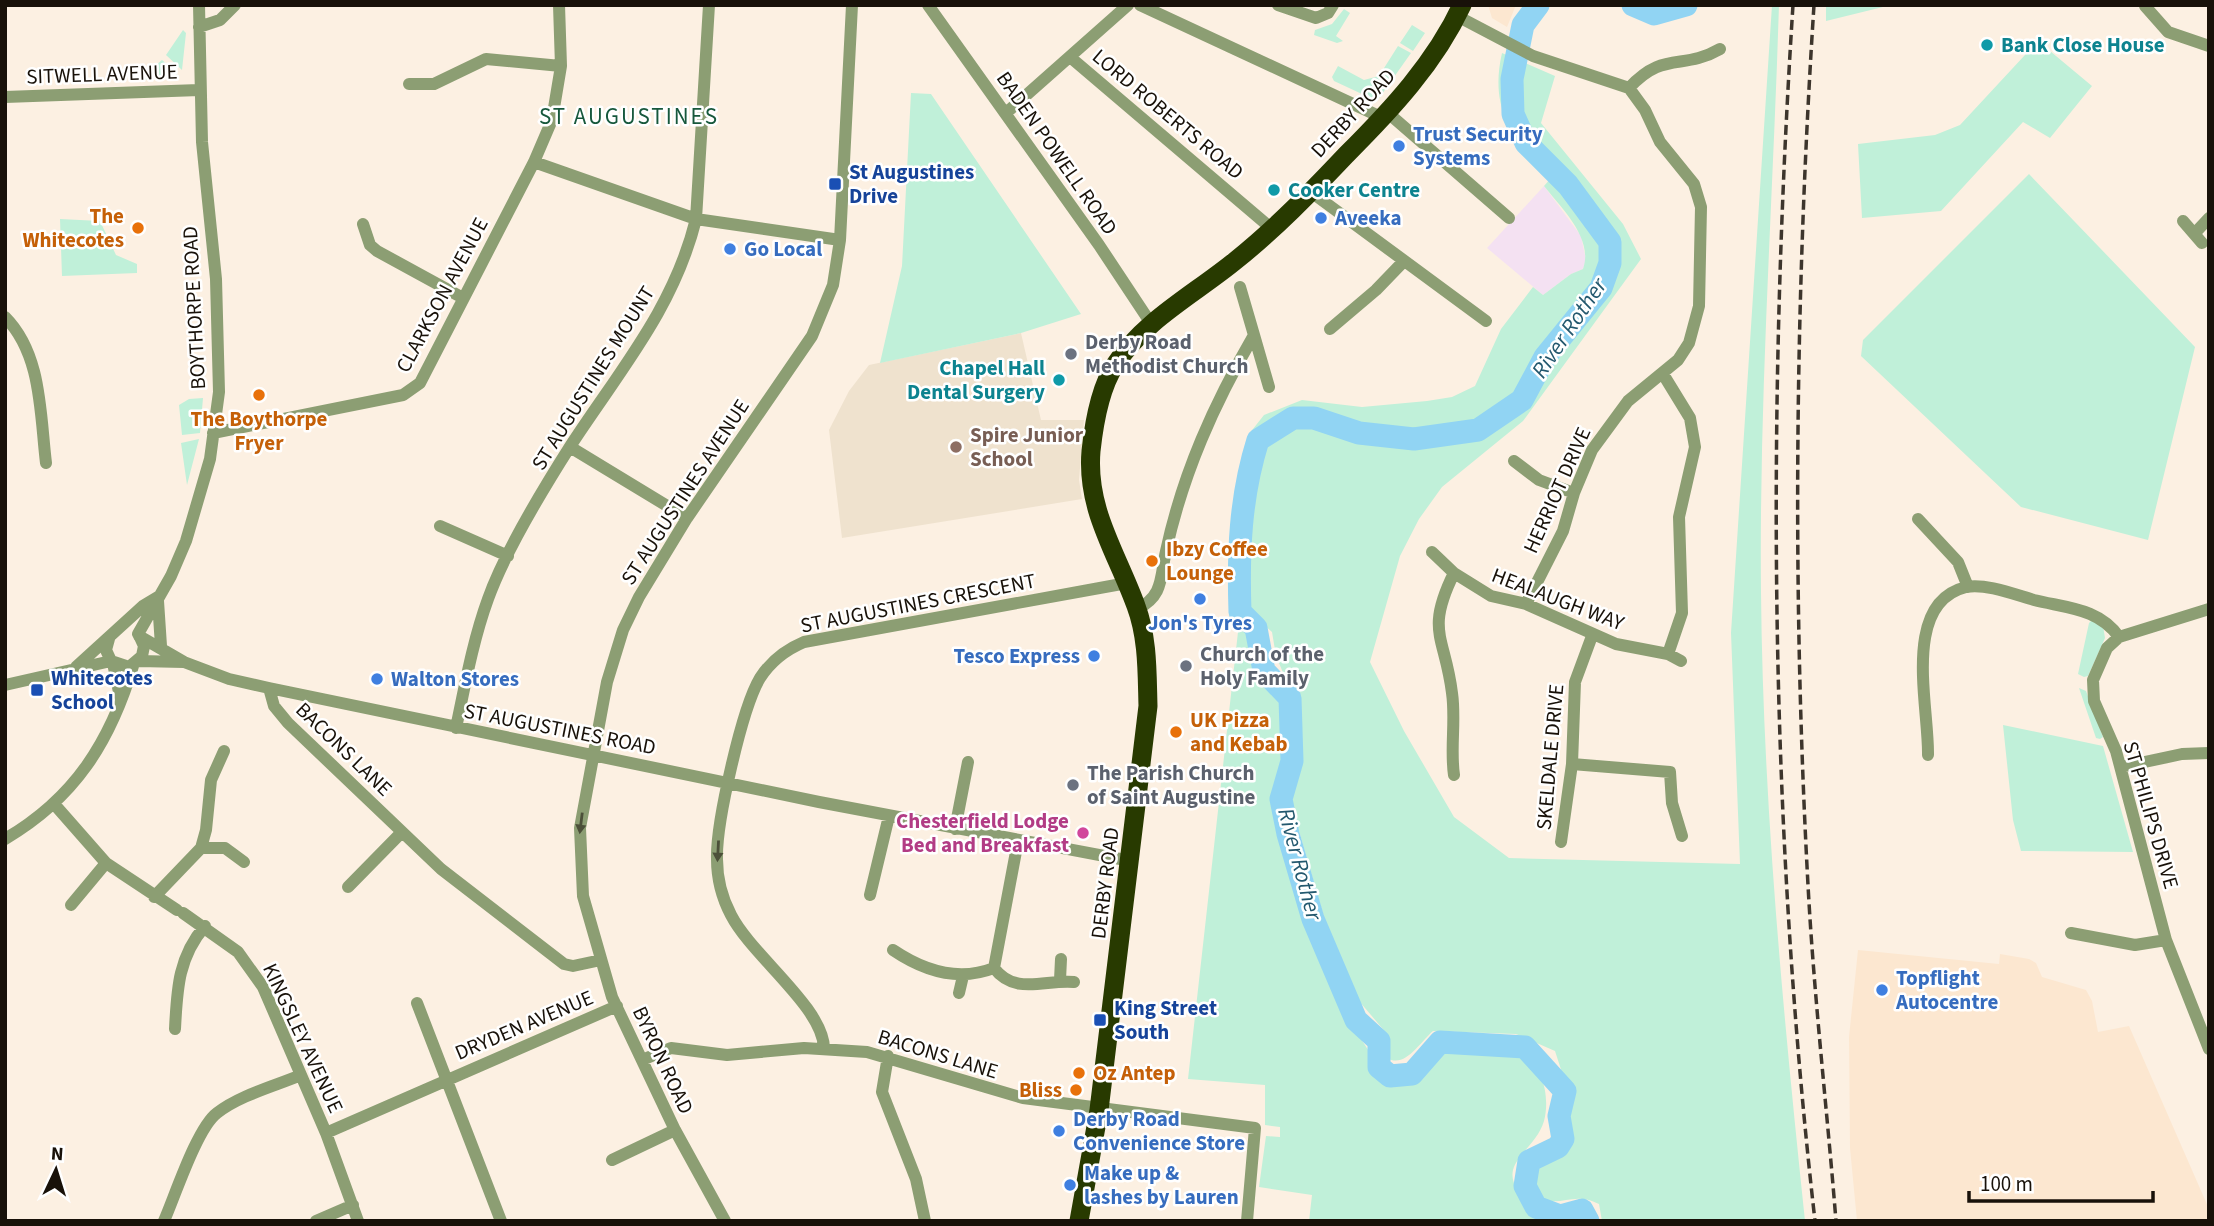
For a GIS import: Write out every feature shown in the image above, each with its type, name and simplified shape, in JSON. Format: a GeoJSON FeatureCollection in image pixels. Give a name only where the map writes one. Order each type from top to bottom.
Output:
{"type":"FeatureCollection","features":[{"type":"Feature","properties":{"kind":"highway","name":"DERBY ROAD"},"geometry":{"type":"LineString","coordinates":[[1079,1221],[1099,1110],[1148,706],[1147,659],[1137,609],[1098,521],[1092,494],[1091,451],[1103,392],[1111,373],[1125,352],[1152,326],[1272,229],[1385,115],[1430,60],[1460,11]]}},
{"type":"Feature","properties":{"kind":"street","name":"BOYTHORPE ROAD"},"geometry":{"type":"LineString","coordinates":[[139,635],[172,576],[186,541],[210,459],[220,362],[199,90],[199,5]]}},
{"type":"Feature","properties":{"kind":"street"},"geometry":{"type":"LineString","coordinates":[[199,27],[219,20],[235,5]]}},
{"type":"Feature","properties":{"kind":"street","name":"CLARKSON AVENUE"},"geometry":{"type":"LineString","coordinates":[[213,433],[410,393],[419,383],[534,162],[552,120],[561,66],[559,5]]}},
{"type":"Feature","properties":{"kind":"street","name":"ST AUGUSTINES MOUNT"},"geometry":{"type":"LineString","coordinates":[[456,728],[488,598],[508,556],[570,447],[659,317],[677,281],[696,219],[709,5]]}},
{"type":"Feature","properties":{"kind":"street","name":"ST AUGUSTINES AVENUE"},"geometry":{"type":"LineString","coordinates":[[617,1006],[583,896],[579,852],[580,828],[592,755],[607,682],[623,630],[639,597],[687,518],[812,336],[833,285],[840,240],[852,5]]}},
{"type":"Feature","properties":{"kind":"street","name":"BADEN POWELL ROAD"},"geometry":{"type":"LineString","coordinates":[[928,5],[1006,113],[1152,326]]}},
{"type":"Feature","properties":{"kind":"street"},"geometry":{"type":"LineString","coordinates":[[1006,113],[1128,5]]}},
{"type":"Feature","properties":{"kind":"street"},"geometry":{"type":"LineString","coordinates":[[1140,5],[1385,115],[1509,218]]}},
{"type":"Feature","properties":{"kind":"street"},"geometry":{"type":"LineString","coordinates":[[1278,5],[1316,18],[1328,13],[1333,5]]}},
{"type":"Feature","properties":{"kind":"street"},"geometry":{"type":"LineString","coordinates":[[2145,6],[2168,32],[2209,47]]}},
{"type":"Feature","properties":{"kind":"street"},"geometry":{"type":"LineString","coordinates":[[1460,11],[1504,42],[1533,56],[1602,76],[1629,88],[1651,67],[1705,64],[1720,49]]}},
{"type":"Feature","properties":{"kind":"street","name":"LORD ROBERTS ROAD"},"geometry":{"type":"LineString","coordinates":[[1070,57],[1272,229]]}},
{"type":"Feature","properties":{"kind":"street"},"geometry":{"type":"LineString","coordinates":[[408,84],[434,84],[486,59],[561,66]]}},
{"type":"Feature","properties":{"kind":"street","name":"HERRIOT DRIVE"},"geometry":{"type":"LineString","coordinates":[[1526,604],[1563,531],[1574,493],[1592,450],[1628,401],[1678,360],[1696,325],[1699,306],[1701,206],[1694,184],[1660,142],[1645,110],[1629,88]]}},
{"type":"Feature","properties":{"kind":"street","name":"SITWELL AVENUE"},"geometry":{"type":"LineString","coordinates":[[5,97],[199,90]]}},
{"type":"Feature","properties":{"kind":"street"},"geometry":{"type":"LineString","coordinates":[[534,162],[696,219],[840,240]]}},
{"type":"Feature","properties":{"kind":"street"},"geometry":{"type":"LineString","coordinates":[[1311,192],[1486,321]]}},
{"type":"Feature","properties":{"kind":"street"},"geometry":{"type":"LineString","coordinates":[[2183,221],[2198,238],[2209,218]]}},
{"type":"Feature","properties":{"kind":"street"},"geometry":{"type":"LineString","coordinates":[[363,224],[370,245],[377,251],[463,298]]}},
{"type":"Feature","properties":{"kind":"street"},"geometry":{"type":"LineString","coordinates":[[1330,329],[1384,284],[1403,261]]}},
{"type":"Feature","properties":{"kind":"street"},"geometry":{"type":"LineString","coordinates":[[1240,287],[1269,387]]}},
{"type":"Feature","properties":{"kind":"street"},"geometry":{"type":"LineString","coordinates":[[5,317],[29,352],[36,376],[46,463]]}},
{"type":"Feature","properties":{"kind":"street"},"geometry":{"type":"LineString","coordinates":[[1137,609],[1150,603],[1160,590],[1165,553],[1182,490],[1203,431],[1254,335]]}},
{"type":"Feature","properties":{"kind":"street"},"geometry":{"type":"LineString","coordinates":[[1663,374],[1690,418],[1695,447],[1679,517],[1682,613],[1668,654]]}},
{"type":"Feature","properties":{"kind":"street"},"geometry":{"type":"LineString","coordinates":[[570,447],[687,518]]}},
{"type":"Feature","properties":{"kind":"street"},"geometry":{"type":"LineString","coordinates":[[1514,461],[1530,468],[1550,486],[1574,493]]}},
{"type":"Feature","properties":{"kind":"street"},"geometry":{"type":"LineString","coordinates":[[1918,519],[1924,533],[1958,562],[1968,587]]}},
{"type":"Feature","properties":{"kind":"street"},"geometry":{"type":"LineString","coordinates":[[440,526],[508,556]]}},
{"type":"Feature","properties":{"kind":"street","name":"HEALAUGH WAY"},"geometry":{"type":"LineString","coordinates":[[1432,552],[1454,573],[1491,596],[1526,604],[1592,636],[1616,644],[1668,654],[1681,662]]}},
{"type":"Feature","properties":{"kind":"street"},"geometry":{"type":"LineString","coordinates":[[1454,573],[1440,603],[1437,618],[1452,693],[1446,756],[1454,775]]}},
{"type":"Feature","properties":{"kind":"street","name":"ST AUGUSTINES CRESCENT"},"geometry":{"type":"LineString","coordinates":[[824,1048],[823,1036],[815,1017],[757,954],[731,916],[723,897],[717,851],[729,783],[750,700],[769,666],[791,647],[818,638],[1127,583]]}},
{"type":"Feature","properties":{"kind":"street"},"geometry":{"type":"LineString","coordinates":[[1928,755],[1933,726],[1925,630],[1940,603],[1968,587],[2092,613],[2109,623],[2119,637],[2209,609]]}},
{"type":"Feature","properties":{"kind":"street","name":"BOYTHORPE ROAD"},"geometry":{"type":"LineString","coordinates":[[76,667],[143,606],[159,597]]}},
{"type":"Feature","properties":{"kind":"street"},"geometry":{"type":"LineString","coordinates":[[159,597],[161,646]]}},
{"type":"Feature","properties":{"kind":"street"},"geometry":{"type":"LineString","coordinates":[[5,839],[55,805],[84,772],[104,741],[144,646],[139,635],[130,630],[113,635],[106,650],[121,697]]}},
{"type":"Feature","properties":{"kind":"street","name":"ST AUGUSTINES ROAD"},"geometry":{"type":"LineString","coordinates":[[139,635],[184,662],[229,679],[889,816],[1131,861]]}},
{"type":"Feature","properties":{"kind":"street","name":"SKELDALE DRIVE"},"geometry":{"type":"LineString","coordinates":[[1561,842],[1572,764],[1576,682],[1592,636]]}},
{"type":"Feature","properties":{"kind":"street","name":"ST PHILIPS DRIVE"},"geometry":{"type":"LineString","coordinates":[[2119,637],[2107,648],[2093,680],[2094,701],[2121,767],[2166,940],[2209,1049]]}},
{"type":"Feature","properties":{"kind":"street"},"geometry":{"type":"LineString","coordinates":[[5,685],[76,667],[112,662],[124,667],[136,663]]}},
{"type":"Feature","properties":{"kind":"street","name":"ST AUGUSTINES ROAD"},"geometry":{"type":"LineString","coordinates":[[136,663],[184,662]]}},
{"type":"Feature","properties":{"kind":"street","name":"BACONS LANE"},"geometry":{"type":"LineString","coordinates":[[269,688],[274,706],[293,727],[458,883],[565,964],[573,966],[601,960]]}},
{"type":"Feature","properties":{"kind":"street"},"geometry":{"type":"LineString","coordinates":[[154,897],[201,848],[206,830],[211,780],[224,751]]}},
{"type":"Feature","properties":{"kind":"street"},"geometry":{"type":"LineString","coordinates":[[2121,767],[2182,754],[2209,753]]}},
{"type":"Feature","properties":{"kind":"street"},"geometry":{"type":"LineString","coordinates":[[955,829],[968,762]]}},
{"type":"Feature","properties":{"kind":"street"},"geometry":{"type":"LineString","coordinates":[[1572,764],[1670,772],[1672,803],[1682,836]]}},
{"type":"Feature","properties":{"kind":"street","name":"KINGSLEY AVENUE"},"geometry":{"type":"LineString","coordinates":[[55,805],[106,863],[154,897],[205,926],[238,952],[255,975],[326,1133],[358,1221]]}},
{"type":"Feature","properties":{"kind":"street"},"geometry":{"type":"LineString","coordinates":[[870,895],[889,816]]}},
{"type":"Feature","properties":{"kind":"street"},"geometry":{"type":"LineString","coordinates":[[348,887],[402,832]]}},
{"type":"Feature","properties":{"kind":"street"},"geometry":{"type":"LineString","coordinates":[[1018,841],[994,968],[998,975],[1018,985],[1045,986],[1060,981],[1074,982]]}},
{"type":"Feature","properties":{"kind":"street"},"geometry":{"type":"LineString","coordinates":[[201,848],[225,848],[244,862]]}},
{"type":"Feature","properties":{"kind":"street"},"geometry":{"type":"LineString","coordinates":[[71,905],[106,863]]}},
{"type":"Feature","properties":{"kind":"street"},"geometry":{"type":"LineString","coordinates":[[175,1029],[181,964],[190,945],[205,926]]}},
{"type":"Feature","properties":{"kind":"street"},"geometry":{"type":"LineString","coordinates":[[2080,930],[2135,945],[2166,940]]}},
{"type":"Feature","properties":{"kind":"street"},"geometry":{"type":"LineString","coordinates":[[893,950],[922,966],[963,976],[994,968]]}},
{"type":"Feature","properties":{"kind":"street"},"geometry":{"type":"LineString","coordinates":[[1060,981],[1061,959]]}},
{"type":"Feature","properties":{"kind":"street"},"geometry":{"type":"LineString","coordinates":[[959,993],[963,976]]}},
{"type":"Feature","properties":{"kind":"street","name":"DRYDEN AVENUE"},"geometry":{"type":"LineString","coordinates":[[417,1003],[447,1079]]}},
{"type":"Feature","properties":{"kind":"street","name":"BYRON ROAD"},"geometry":{"type":"LineString","coordinates":[[617,1006],[675,1130],[725,1221]]}},
{"type":"Feature","properties":{"kind":"street","name":"DRYDEN AVENUE"},"geometry":{"type":"LineString","coordinates":[[326,1133],[617,1006]]}},
{"type":"Feature","properties":{"kind":"street","name":"BACONS LANE"},"geometry":{"type":"LineString","coordinates":[[642,1060],[671,1048],[727,1055],[824,1048],[888,1056],[999,1093],[1099,1110],[1255,1129],[1247,1221]]}},
{"type":"Feature","properties":{"kind":"street"},"geometry":{"type":"LineString","coordinates":[[888,1056],[882,1092],[916,1179],[925,1221]]}},
{"type":"Feature","properties":{"kind":"street"},"geometry":{"type":"LineString","coordinates":[[164,1221],[200,1136],[211,1119],[224,1109],[301,1074]]}},
{"type":"Feature","properties":{"kind":"street"},"geometry":{"type":"LineString","coordinates":[[447,1079],[501,1221]]}},
{"type":"Feature","properties":{"kind":"street","name":"BYRON ROAD"},"geometry":{"type":"LineString","coordinates":[[611,1160],[675,1130]]}},
{"type":"Feature","properties":{"kind":"street"},"geometry":{"type":"LineString","coordinates":[[316,1221],[353,1205]]}},
{"type":"Feature","properties":{"kind":"shaded area"},"geometry":{"type":"Polygon","coordinates":[[[1488,5],[1516,5],[1507,27],[1492,18],[1488,5]]]}},
{"type":"Feature","properties":{"kind":"shaded area"},"geometry":{"type":"Polygon","coordinates":[[[1544,186],[1581,236],[1586,260],[1583,269],[1571,274],[1543,295],[1487,248],[1544,186]]]}},
{"type":"Feature","properties":{"kind":"shaded area","name":"Spire Junior School"},"geometry":{"type":"Polygon","coordinates":[[[1021,333],[1041,420],[1084,420],[1079,480],[1082,499],[842,538],[829,430],[849,391],[869,365],[1021,333]]]}},
{"type":"Feature","properties":{"kind":"shaded area"},"geometry":{"type":"Polygon","coordinates":[[[1858,950],[1999,964],[2000,954],[2029,959],[2036,963],[2042,977],[2086,990],[2092,1001],[2098,1032],[2129,1026],[2209,1209],[2209,1221],[1857,1221],[1850,1148],[1849,1037],[1858,950]]]}},
{"type":"Feature","properties":{"kind":"green space"},"geometry":{"type":"Polygon","coordinates":[[[1772,5],[1779,5],[1762,445],[1763,671],[1776,907],[1805,1221],[1602,1221],[1599,1204],[1582,1199],[1541,1199],[1535,1182],[1536,1169],[1549,1157],[1563,1152],[1568,1091],[1555,1051],[1516,1034],[1433,1031],[1412,1053],[1400,1060],[1394,1060],[1387,1058],[1388,1035],[1359,1001],[1324,917],[1291,803],[1302,738],[1299,695],[1284,675],[1276,656],[1272,632],[1246,609],[1248,526],[1253,486],[1263,445],[1249,434],[1264,415],[1302,400],[1362,407],[1452,397],[1475,386],[1501,329],[1533,287],[1543,295],[1571,274],[1583,269],[1585,257],[1580,235],[1544,186],[1551,178],[1525,150],[1507,123],[1499,91],[1502,53],[1555,76],[1541,123],[1623,224],[1641,259],[1523,421],[1442,487],[1419,519],[1400,556],[1370,662],[1404,731],[1454,817],[1509,858],[1740,864],[1731,633],[1772,5]]]}},
{"type":"Feature","properties":{"kind":"green space"},"geometry":{"type":"Polygon","coordinates":[[[1826,5],[1891,5],[1826,21],[1826,5]]]}},
{"type":"Feature","properties":{"kind":"green space"},"geometry":{"type":"Polygon","coordinates":[[[1344,9],[1350,13],[1336,36],[1343,41],[1337,43],[1314,35],[1315,30],[1332,24],[1344,9]]]}},
{"type":"Feature","properties":{"kind":"green space"},"geometry":{"type":"Polygon","coordinates":[[[1412,25],[1425,33],[1413,51],[1400,43],[1412,25]]]}},
{"type":"Feature","properties":{"kind":"green space"},"geometry":{"type":"Polygon","coordinates":[[[183,30],[186,33],[182,70],[166,55],[183,30]]]}},
{"type":"Feature","properties":{"kind":"green space"},"geometry":{"type":"Polygon","coordinates":[[[2038,41],[2092,86],[2050,138],[2023,122],[1941,211],[1862,218],[1858,144],[1935,135],[1960,125],[2038,41]]]}},
{"type":"Feature","properties":{"kind":"green space"},"geometry":{"type":"Polygon","coordinates":[[[1398,46],[1411,53],[1377,101],[1334,81],[1332,77],[1338,66],[1364,80],[1379,76],[1398,46]]]}},
{"type":"Feature","properties":{"kind":"green space"},"geometry":{"type":"Polygon","coordinates":[[[162,60],[177,73],[176,78],[138,80],[162,60]]]}},
{"type":"Feature","properties":{"kind":"green space"},"geometry":{"type":"Polygon","coordinates":[[[911,93],[931,94],[1081,314],[1021,333],[880,363],[902,266],[911,93]]]}},
{"type":"Feature","properties":{"kind":"green space"},"geometry":{"type":"Polygon","coordinates":[[[2029,174],[2195,347],[2148,540],[2021,507],[1861,356],[1863,340],[2029,174]]]}},
{"type":"Feature","properties":{"kind":"green space"},"geometry":{"type":"Polygon","coordinates":[[[60,219],[100,221],[116,255],[137,264],[137,273],[62,276],[60,219]]]}},
{"type":"Feature","properties":{"kind":"green space"},"geometry":{"type":"Polygon","coordinates":[[[203,398],[200,433],[182,435],[179,405],[189,399],[203,398]]]}},
{"type":"Feature","properties":{"kind":"green space"},"geometry":{"type":"Polygon","coordinates":[[[199,439],[187,485],[181,443],[199,439]]]}},
{"type":"Feature","properties":{"kind":"green space"},"geometry":{"type":"Polygon","coordinates":[[[2093,619],[2103,626],[2105,638],[2088,676],[2084,677],[2078,674],[2089,623],[2093,619]]]}},
{"type":"Feature","properties":{"kind":"green space"},"geometry":{"type":"Polygon","coordinates":[[[1239,623],[1251,632],[1257,674],[1282,699],[1284,760],[1275,806],[1305,916],[1350,1022],[1374,1059],[1372,1067],[1377,1079],[1412,1078],[1441,1048],[1514,1051],[1529,1059],[1543,1083],[1546,1112],[1537,1135],[1515,1164],[1512,1175],[1514,1184],[1536,1213],[1548,1218],[1575,1218],[1579,1221],[1309,1221],[1312,1195],[1259,1187],[1266,1136],[1280,1137],[1280,1127],[1265,1125],[1265,1085],[1188,1079],[1239,623]]]}},
{"type":"Feature","properties":{"kind":"green space"},"geometry":{"type":"Polygon","coordinates":[[[2079,688],[2086,691],[2103,737],[2100,739],[2096,738],[2079,688]]]}},
{"type":"Feature","properties":{"kind":"green space"},"geometry":{"type":"Polygon","coordinates":[[[2003,725],[2103,746],[2133,852],[2021,851],[2013,820],[2003,725]]]}},
{"type":"Feature","properties":{"kind":"waterway","name":"River Rother"},"geometry":{"type":"LineString","coordinates":[[1538,5],[1523,25],[1512,79],[1513,114],[1526,143],[1568,185],[1610,242],[1610,263],[1601,288],[1545,357],[1522,400],[1478,430],[1414,439],[1359,433],[1314,418],[1293,418],[1258,440],[1244,504],[1239,568],[1240,612],[1256,628],[1264,671],[1290,698],[1292,761],[1281,799],[1288,834],[1313,919],[1356,1020],[1379,1041],[1379,1067],[1390,1076],[1412,1074],[1440,1042],[1525,1047],[1565,1091],[1559,1116],[1563,1139],[1558,1147],[1529,1161],[1525,1186],[1536,1207],[1560,1216],[1582,1210],[1588,1221]]}},
{"type":"Feature","properties":{"kind":"waterway","name":"River Rother"},"geometry":{"type":"LineString","coordinates":[[1633,5],[1654,14],[1686,5]]}},
{"type":"Feature","properties":{"kind":"railway"},"geometry":{"type":"LineString","coordinates":[[1793,5],[1779,309],[1777,613],[1788,918],[1815,1221]]}},
{"type":"Feature","properties":{"kind":"railway"},"geometry":{"type":"LineString","coordinates":[[1814,5],[1803,225],[1798,555],[1803,775],[1811,927],[1836,1221]]}},
{"type":"Feature","properties":{"kind":"place","name":"Bank Close House"},"geometry":{"type":"Point","coordinates":[1987,45]}},
{"type":"Feature","properties":{"kind":"place","name":"Trust Security Systems"},"geometry":{"type":"Point","coordinates":[1399,146]}},
{"type":"Feature","properties":{"kind":"place","name":"St Augustines Drive"},"geometry":{"type":"Point","coordinates":[835,184]}},
{"type":"Feature","properties":{"kind":"place","name":"Cooker Centre"},"geometry":{"type":"Point","coordinates":[1274,190]}},
{"type":"Feature","properties":{"kind":"place","name":"Aveeka"},"geometry":{"type":"Point","coordinates":[1321,218]}},
{"type":"Feature","properties":{"kind":"place","name":"The Whitecotes"},"geometry":{"type":"Point","coordinates":[138,228]}},
{"type":"Feature","properties":{"kind":"place","name":"Go Local"},"geometry":{"type":"Point","coordinates":[730,249]}},
{"type":"Feature","properties":{"kind":"place","name":"Derby Road Methodist Church"},"geometry":{"type":"Point","coordinates":[1071,354]}},
{"type":"Feature","properties":{"kind":"place","name":"Chapel Hall Dental Surgery"},"geometry":{"type":"Point","coordinates":[1059,380]}},
{"type":"Feature","properties":{"kind":"place","name":"The Boythorpe Fryer"},"geometry":{"type":"Point","coordinates":[259,395]}},
{"type":"Feature","properties":{"kind":"place","name":"Spire Junior School"},"geometry":{"type":"Point","coordinates":[956,447]}},
{"type":"Feature","properties":{"kind":"place","name":"Ibzy Coffee Lounge"},"geometry":{"type":"Point","coordinates":[1152,561]}},
{"type":"Feature","properties":{"kind":"place","name":"Jon's Tyres"},"geometry":{"type":"Point","coordinates":[1200,599]}},
{"type":"Feature","properties":{"kind":"place","name":"Tesco Express"},"geometry":{"type":"Point","coordinates":[1094,656]}},
{"type":"Feature","properties":{"kind":"place","name":"Church of the Holy Family"},"geometry":{"type":"Point","coordinates":[1186,666]}},
{"type":"Feature","properties":{"kind":"place","name":"Walton Stores"},"geometry":{"type":"Point","coordinates":[377,679]}},
{"type":"Feature","properties":{"kind":"place","name":"Whitecotes School"},"geometry":{"type":"Point","coordinates":[37,690]}},
{"type":"Feature","properties":{"kind":"place","name":"UK Pizza and Kebab"},"geometry":{"type":"Point","coordinates":[1176,732]}},
{"type":"Feature","properties":{"kind":"place","name":"The Parish Church of Saint Augustine"},"geometry":{"type":"Point","coordinates":[1073,785]}},
{"type":"Feature","properties":{"kind":"place","name":"Chesterfield Lodge Bed and Breakfast"},"geometry":{"type":"Point","coordinates":[1083,833]}},
{"type":"Feature","properties":{"kind":"place","name":"Topflight Autocentre"},"geometry":{"type":"Point","coordinates":[1882,990]}},
{"type":"Feature","properties":{"kind":"place","name":"King Street South"},"geometry":{"type":"Point","coordinates":[1100,1020]}},
{"type":"Feature","properties":{"kind":"place","name":"Oz Antep"},"geometry":{"type":"Point","coordinates":[1079,1073]}},
{"type":"Feature","properties":{"kind":"place","name":"Bliss"},"geometry":{"type":"Point","coordinates":[1076,1090]}},
{"type":"Feature","properties":{"kind":"place","name":"Derby Road Convenience Store"},"geometry":{"type":"Point","coordinates":[1059,1131]}},
{"type":"Feature","properties":{"kind":"place","name":"Make up & lashes by Lauren"},"geometry":{"type":"Point","coordinates":[1070,1185]}},
{"type":"Feature","properties":{"kind":"district","name":"ST AUGUSTINES"},"geometry":{"type":"Point","coordinates":[629,116]}}]}
